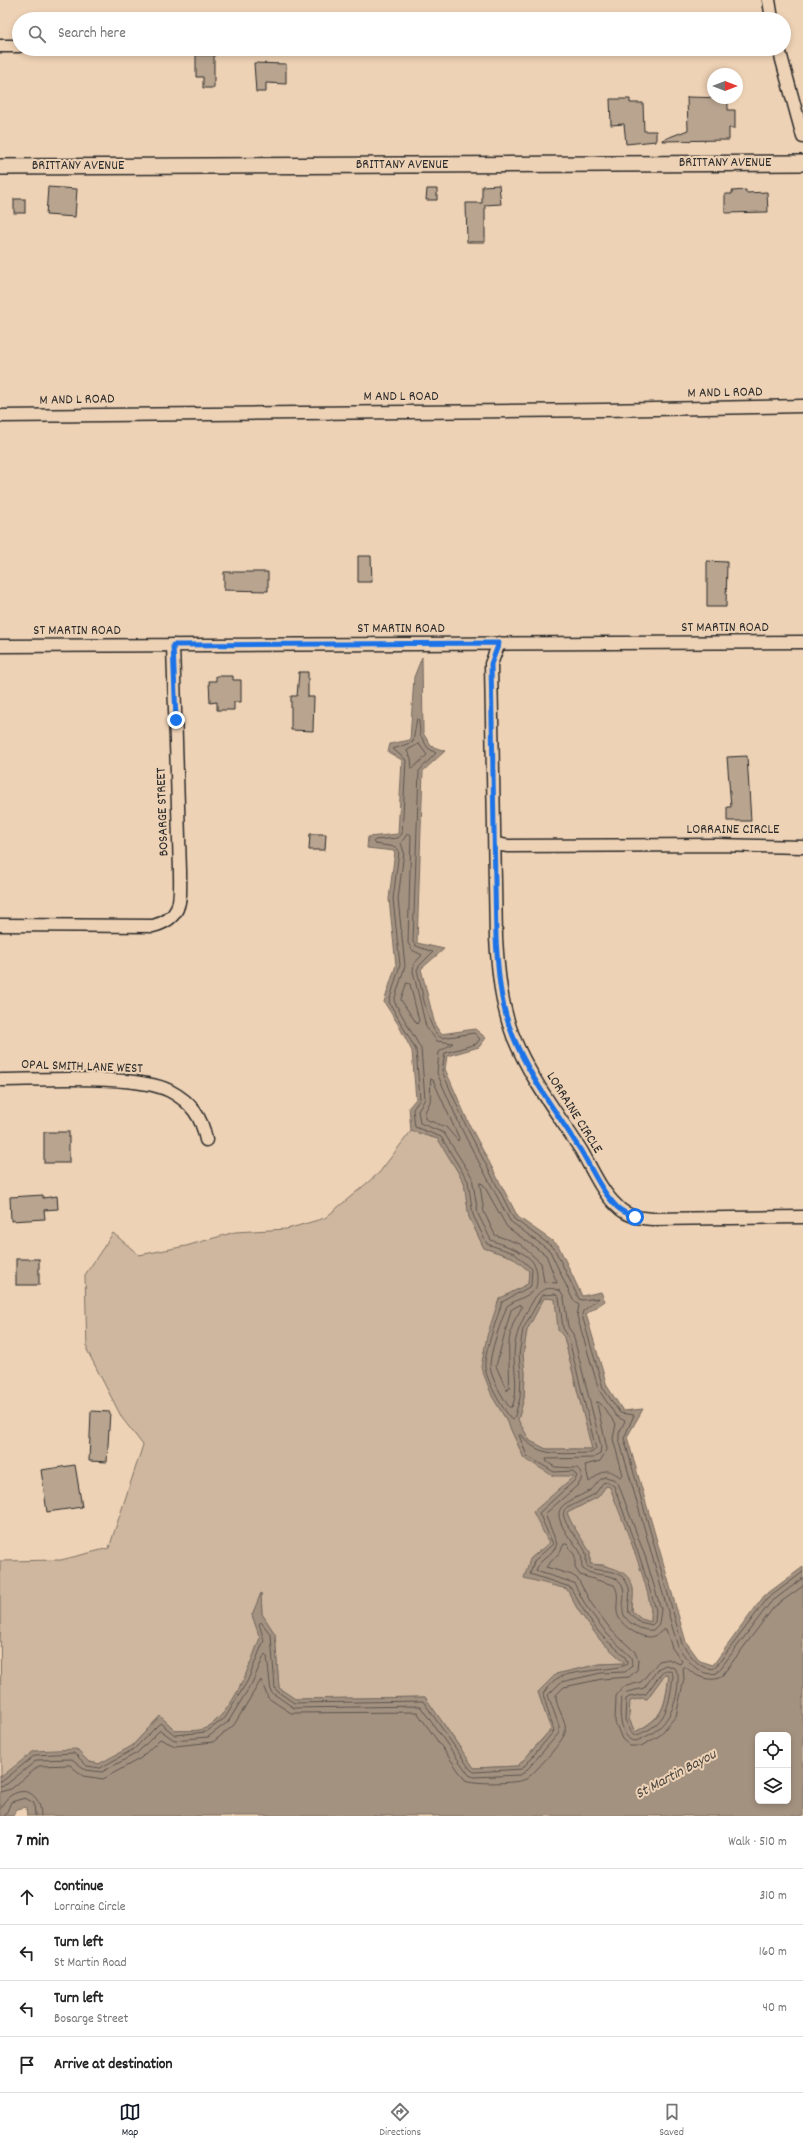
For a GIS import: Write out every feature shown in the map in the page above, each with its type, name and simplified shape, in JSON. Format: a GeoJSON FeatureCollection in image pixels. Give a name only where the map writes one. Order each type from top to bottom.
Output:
{"type":"FeatureCollection","features":[{"type":"Feature","properties":{"kind":"street"},"geometry":{"type":"LineString","coordinates":[[769,0],[771,12]]}},
{"type":"Feature","properties":{"kind":"street"},"geometry":{"type":"LineString","coordinates":[[0,46],[12,46]]}},
{"type":"Feature","properties":{"kind":"street"},"geometry":{"type":"LineString","coordinates":[[781,56],[803,137]]}},
{"type":"Feature","properties":{"kind":"street","name":"BRITTANY AVENUE"},"geometry":{"type":"LineString","coordinates":[[0,167],[803,163]]}},
{"type":"Feature","properties":{"kind":"street","name":"M AND L ROAD"},"geometry":{"type":"LineString","coordinates":[[0,416],[588,410],[803,406]]}},
{"type":"Feature","properties":{"kind":"street","name":"ST MARTIN ROAD"},"geometry":{"type":"LineString","coordinates":[[0,646],[803,642]]}},
{"type":"Feature","properties":{"kind":"street","name":"LORRAINE CIRCLE"},"geometry":{"type":"LineString","coordinates":[[499,643],[491,664],[496,938],[499,978],[505,1010],[513,1036],[529,1068],[552,1107],[581,1150],[601,1186],[617,1206],[635,1217],[653,1219],[803,1217]]}},
{"type":"Feature","properties":{"kind":"street","name":"BOSARGE STREET"},"geometry":{"type":"LineString","coordinates":[[0,924],[153,926],[166,922],[173,917],[180,900],[173,645]]}},
{"type":"Feature","properties":{"kind":"street","name":"LORRAINE CIRCLE"},"geometry":{"type":"LineString","coordinates":[[495,844],[508,846],[716,845],[803,847]]}},
{"type":"Feature","properties":{"kind":"street","name":"OPAL SMITH LANE WEST"},"geometry":{"type":"LineString","coordinates":[[0,1080],[120,1081],[146,1084],[169,1090],[185,1100],[198,1115],[204,1125],[206,1140]]}},
{"type":"Feature","properties":{"kind":"shaded area"},"geometry":{"type":"Polygon","coordinates":[[[411,1131],[438,1139],[464,1182],[469,1217],[484,1248],[512,1257],[529,1270],[528,1284],[499,1299],[492,1396],[507,1421],[524,1458],[575,1475],[549,1543],[530,1559],[567,1589],[578,1610],[601,1641],[625,1663],[600,1664],[556,1674],[538,1692],[551,1729],[518,1766],[474,1768],[425,1697],[295,1699],[279,1688],[275,1634],[262,1614],[261,1594],[252,1615],[260,1638],[239,1688],[225,1711],[216,1721],[203,1729],[176,1731],[160,1716],[132,1746],[99,1764],[89,1762],[76,1749],[1,1777],[0,1561],[61,1560],[109,1548],[143,1445],[122,1418],[87,1350],[85,1275],[113,1233],[139,1255],[186,1246],[235,1232],[287,1229],[325,1218],[379,1173],[411,1131]]]}},
{"type":"Feature","properties":{"kind":"shaded area"},"geometry":{"type":"Polygon","coordinates":[[[544,1298],[555,1298],[559,1330],[564,1337],[592,1449],[546,1449],[530,1441],[518,1420],[524,1398],[525,1373],[523,1355],[527,1330],[544,1298]]]}},
{"type":"Feature","properties":{"kind":"shaded area"},"geometry":{"type":"Polygon","coordinates":[[[606,1486],[610,1487],[643,1574],[651,1609],[651,1622],[641,1619],[632,1611],[633,1588],[605,1565],[590,1564],[590,1552],[572,1524],[567,1513],[598,1497],[606,1486]]]}},
{"type":"Feature","properties":{"kind":"shaded area"},"geometry":{"type":"Polygon","coordinates":[[[665,1674],[669,1675],[666,1695],[661,1710],[652,1721],[635,1732],[629,1719],[629,1701],[643,1698],[647,1699],[665,1674]]]}},
{"type":"Feature","properties":{"kind":"water","name":"St Martin Bayou"},"geometry":{"type":"Polygon","coordinates":[[[422,657],[423,733],[431,746],[445,751],[423,771],[417,943],[444,949],[421,969],[435,1025],[441,1034],[475,1029],[486,1038],[479,1047],[447,1056],[445,1069],[470,1126],[518,1217],[558,1245],[582,1296],[601,1292],[605,1301],[586,1314],[607,1386],[623,1411],[643,1409],[627,1437],[686,1642],[700,1661],[713,1665],[764,1596],[803,1567],[803,1816],[27,1816],[26,1807],[17,1809],[13,1816],[0,1816],[0,1775],[1,1777],[34,1751],[76,1749],[89,1762],[99,1764],[132,1746],[160,1716],[176,1731],[203,1729],[216,1721],[225,1711],[239,1688],[260,1638],[252,1615],[261,1593],[262,1614],[275,1634],[279,1688],[295,1699],[425,1697],[474,1768],[518,1766],[551,1730],[538,1692],[556,1674],[600,1664],[625,1663],[601,1641],[578,1610],[567,1589],[524,1578],[530,1559],[549,1543],[533,1512],[574,1476],[553,1476],[524,1458],[507,1421],[492,1396],[481,1367],[487,1336],[499,1299],[528,1284],[529,1271],[512,1257],[484,1248],[469,1217],[464,1182],[438,1139],[411,1131],[409,1107],[416,1099],[412,1051],[398,1024],[384,1002],[396,965],[389,899],[395,851],[367,848],[368,837],[398,834],[402,760],[388,752],[390,744],[410,740],[414,677],[422,657]],[[544,1298],[527,1330],[523,1355],[525,1373],[524,1398],[518,1420],[530,1441],[546,1449],[592,1449],[564,1337],[558,1330],[555,1299],[544,1298]],[[606,1486],[598,1497],[567,1513],[572,1524],[590,1552],[590,1564],[610,1567],[622,1572],[631,1582],[633,1589],[632,1611],[641,1619],[651,1622],[651,1610],[648,1594],[642,1575],[610,1487],[606,1486]],[[665,1674],[647,1699],[642,1698],[630,1701],[629,1719],[635,1732],[652,1722],[662,1710],[669,1676],[665,1674]]]}},
{"type":"Feature","properties":{"kind":"building"},"geometry":{"type":"Polygon","coordinates":[[[196,56],[214,56],[214,88],[203,88],[203,77],[196,77],[196,56]]]}},
{"type":"Feature","properties":{"kind":"building"},"geometry":{"type":"Polygon","coordinates":[[[254,63],[286,64],[286,84],[266,83],[266,92],[256,92],[254,63]]]}},
{"type":"Feature","properties":{"kind":"building"},"geometry":{"type":"Polygon","coordinates":[[[687,97],[707,97],[707,104],[728,104],[728,110],[735,110],[735,128],[729,128],[729,140],[662,141],[688,130],[687,97]]]}},
{"type":"Feature","properties":{"kind":"building"},"geometry":{"type":"Polygon","coordinates":[[[610,99],[630,99],[630,103],[643,103],[644,131],[656,131],[656,141],[626,144],[624,124],[611,125],[610,99]]]}},
{"type":"Feature","properties":{"kind":"building"},"geometry":{"type":"Polygon","coordinates":[[[499,185],[501,204],[485,205],[485,242],[467,242],[466,203],[482,203],[482,186],[499,185]]]}},
{"type":"Feature","properties":{"kind":"building"},"geometry":{"type":"Polygon","coordinates":[[[48,187],[77,189],[75,217],[46,215],[48,187]]]}},
{"type":"Feature","properties":{"kind":"building"},"geometry":{"type":"Polygon","coordinates":[[[427,189],[437,189],[437,200],[426,200],[427,189]]]}},
{"type":"Feature","properties":{"kind":"building"},"geometry":{"type":"Polygon","coordinates":[[[746,190],[746,193],[767,192],[768,212],[725,213],[725,194],[732,194],[732,191],[746,190]]]}},
{"type":"Feature","properties":{"kind":"building"},"geometry":{"type":"Polygon","coordinates":[[[14,199],[25,199],[25,213],[14,213],[14,199]]]}},
{"type":"Feature","properties":{"kind":"building"},"geometry":{"type":"Polygon","coordinates":[[[358,556],[371,556],[372,582],[358,582],[358,556]]]}},
{"type":"Feature","properties":{"kind":"building"},"geometry":{"type":"Polygon","coordinates":[[[707,561],[727,562],[726,607],[707,607],[707,561]]]}},
{"type":"Feature","properties":{"kind":"building"},"geometry":{"type":"Polygon","coordinates":[[[224,572],[268,572],[268,591],[224,590],[224,572]]]}},
{"type":"Feature","properties":{"kind":"building"},"geometry":{"type":"Polygon","coordinates":[[[299,672],[308,672],[308,697],[314,697],[313,731],[291,730],[291,696],[297,696],[299,672]]]}},
{"type":"Feature","properties":{"kind":"building"},"geometry":{"type":"Polygon","coordinates":[[[216,676],[233,676],[233,680],[241,680],[241,702],[234,702],[234,710],[217,710],[217,702],[210,703],[209,681],[216,681],[216,676]]]}},
{"type":"Feature","properties":{"kind":"building"},"geometry":{"type":"Polygon","coordinates":[[[747,756],[751,821],[727,821],[727,807],[731,807],[727,757],[747,756]]]}},
{"type":"Feature","properties":{"kind":"building"},"geometry":{"type":"Polygon","coordinates":[[[310,834],[326,834],[325,850],[309,850],[310,834]]]}},
{"type":"Feature","properties":{"kind":"building"},"geometry":{"type":"Polygon","coordinates":[[[44,1132],[69,1132],[69,1163],[44,1163],[44,1132]]]}},
{"type":"Feature","properties":{"kind":"building"},"geometry":{"type":"Polygon","coordinates":[[[43,1195],[43,1198],[57,1196],[58,1209],[44,1210],[45,1219],[11,1221],[10,1197],[43,1195]]]}},
{"type":"Feature","properties":{"kind":"building"},"geometry":{"type":"Polygon","coordinates":[[[16,1259],[39,1259],[39,1285],[16,1285],[16,1259]]]}},
{"type":"Feature","properties":{"kind":"building"},"geometry":{"type":"Polygon","coordinates":[[[91,1411],[110,1412],[107,1462],[89,1461],[91,1411]]]}},
{"type":"Feature","properties":{"kind":"building"},"geometry":{"type":"Polygon","coordinates":[[[75,1465],[82,1507],[47,1512],[41,1470],[75,1465]]]}},
{"type":"Feature","properties":{"kind":"route"},"geometry":{"type":"LineString","coordinates":[[176,720],[173,645],[499,643],[496,646],[491,664],[496,938],[499,978],[505,1010],[513,1036],[529,1068],[552,1107],[581,1150],[601,1186],[617,1206],[624,1212],[635,1217]]}}]}
